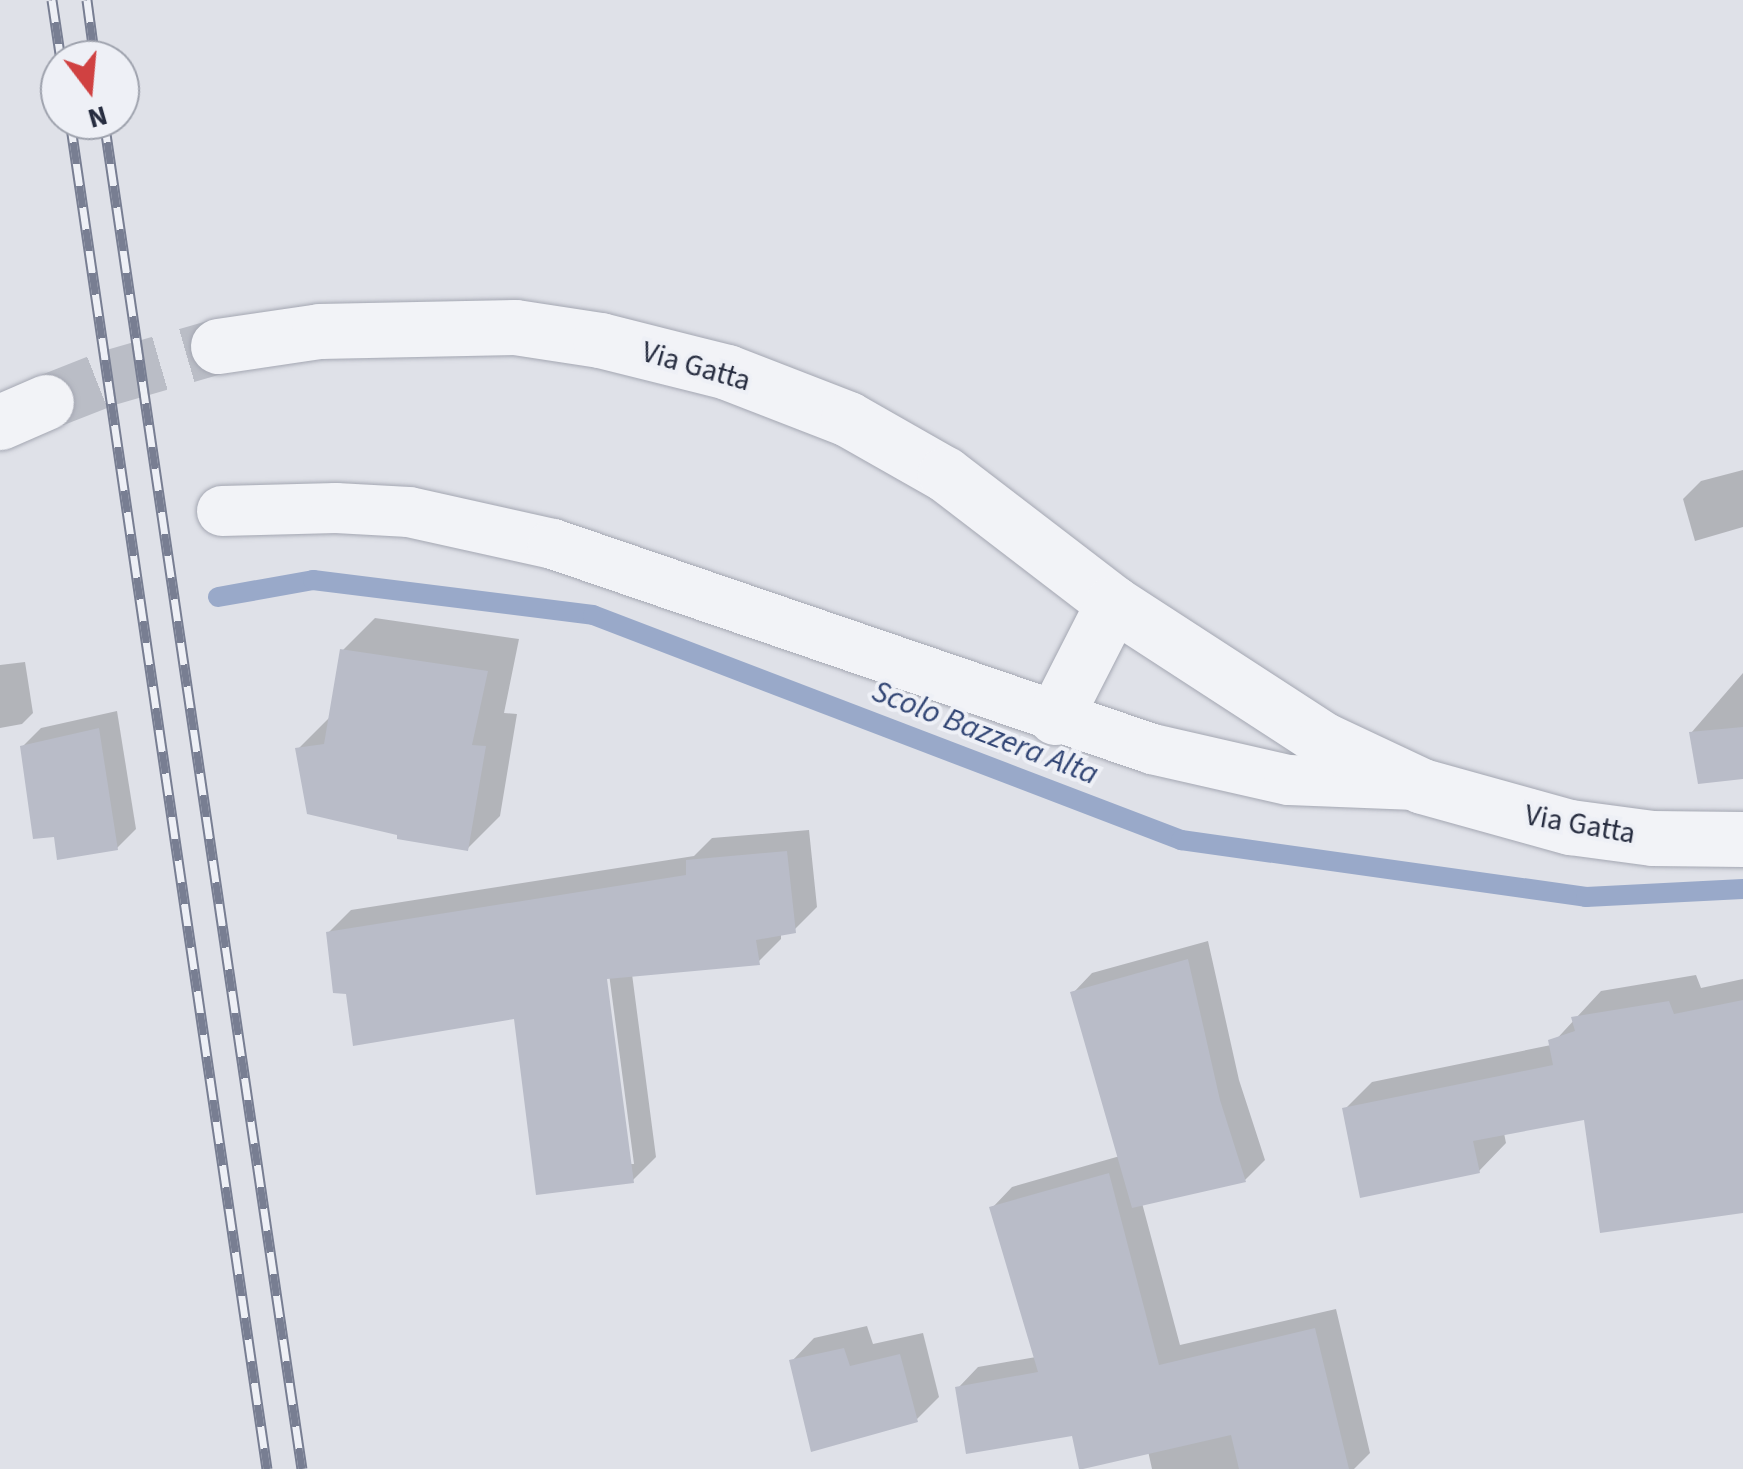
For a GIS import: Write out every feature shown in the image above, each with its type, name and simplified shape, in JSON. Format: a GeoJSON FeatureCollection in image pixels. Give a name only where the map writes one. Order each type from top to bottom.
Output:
{"type":"FeatureCollection","features":[{"type":"Feature","properties":{"kind":"street","name":"Via Gatta"},"geometry":{"type":"LineString","coordinates":[[218,346],[319,331],[516,327],[600,340],[726,372],[848,419],[945,474],[1113,603],[1324,740],[1422,786],[1570,827],[1652,838],[1743,839]]}},
{"type":"Feature","properties":{"kind":"street","name":"Via Gatta"},"geometry":{"type":"LineString","coordinates":[[222,511],[336,508],[409,512],[553,544],[1152,748],[1289,780],[1422,786]]}},
{"type":"Feature","properties":{"kind":"street"},"geometry":{"type":"LineString","coordinates":[[1055,716],[1113,603]]}},
{"type":"Feature","properties":{"kind":"building"},"geometry":{"type":"Polygon","coordinates":[[[340,649],[488,671],[472,745],[486,746],[468,851],[397,839],[397,835],[307,814],[295,748],[324,744],[340,649]]]}},
{"type":"Feature","properties":{"kind":"building"},"geometry":{"type":"Polygon","coordinates":[[[1743,727],[1743,779],[1698,784],[1689,732],[1743,727]]]}},
{"type":"Feature","properties":{"kind":"building"},"geometry":{"type":"Polygon","coordinates":[[[99,728],[118,850],[57,860],[54,837],[33,839],[20,746],[99,728]]]}},
{"type":"Feature","properties":{"kind":"building"},"geometry":{"type":"Polygon","coordinates":[[[787,851],[796,933],[756,940],[760,965],[607,979],[634,1183],[536,1195],[514,1019],[353,1046],[346,994],[333,993],[326,932],[686,875],[686,860],[787,851]]]}},
{"type":"Feature","properties":{"kind":"building"},"geometry":{"type":"Polygon","coordinates":[[[1188,959],[1220,1100],[1246,1182],[1132,1208],[1070,992],[1188,959]]]}},
{"type":"Feature","properties":{"kind":"building"},"geometry":{"type":"Polygon","coordinates":[[[1743,1000],[1743,1213],[1600,1233],[1584,1120],[1473,1141],[1480,1173],[1360,1198],[1342,1108],[1553,1065],[1548,1040],[1575,1031],[1571,1017],[1669,1001],[1674,1014],[1743,1000]]]}},
{"type":"Feature","properties":{"kind":"building"},"geometry":{"type":"Polygon","coordinates":[[[1109,1173],[1159,1365],[1315,1328],[1349,1469],[1239,1469],[1231,1435],[1083,1469],[1079,1469],[1072,1436],[966,1454],[955,1387],[1038,1372],[989,1207],[1109,1173]]]}},
{"type":"Feature","properties":{"kind":"building"},"geometry":{"type":"Polygon","coordinates":[[[844,1348],[850,1366],[900,1354],[918,1422],[811,1452],[789,1360],[844,1348]]]}},
{"type":"Feature","properties":{"kind":"waterway","name":"Scolo Bazzera Alta"},"geometry":{"type":"LineString","coordinates":[[218,597],[313,580],[593,615],[1181,840],[1586,897],[1743,889]]}},
{"type":"Feature","properties":{"kind":"tunnel"},"geometry":{"type":"LineString","coordinates":[[46,402],[107,378],[218,346]]}},
{"type":"Feature","properties":{"kind":"railway"},"geometry":{"type":"LineString","coordinates":[[52,0],[58,40]]}},
{"type":"Feature","properties":{"kind":"railway"},"geometry":{"type":"LineString","coordinates":[[87,0],[92,40]]}},
{"type":"Feature","properties":{"kind":"railway"},"geometry":{"type":"LineString","coordinates":[[73,140],[267,1469]]}},
{"type":"Feature","properties":{"kind":"railway"},"geometry":{"type":"LineString","coordinates":[[107,140],[302,1469]]}}]}
